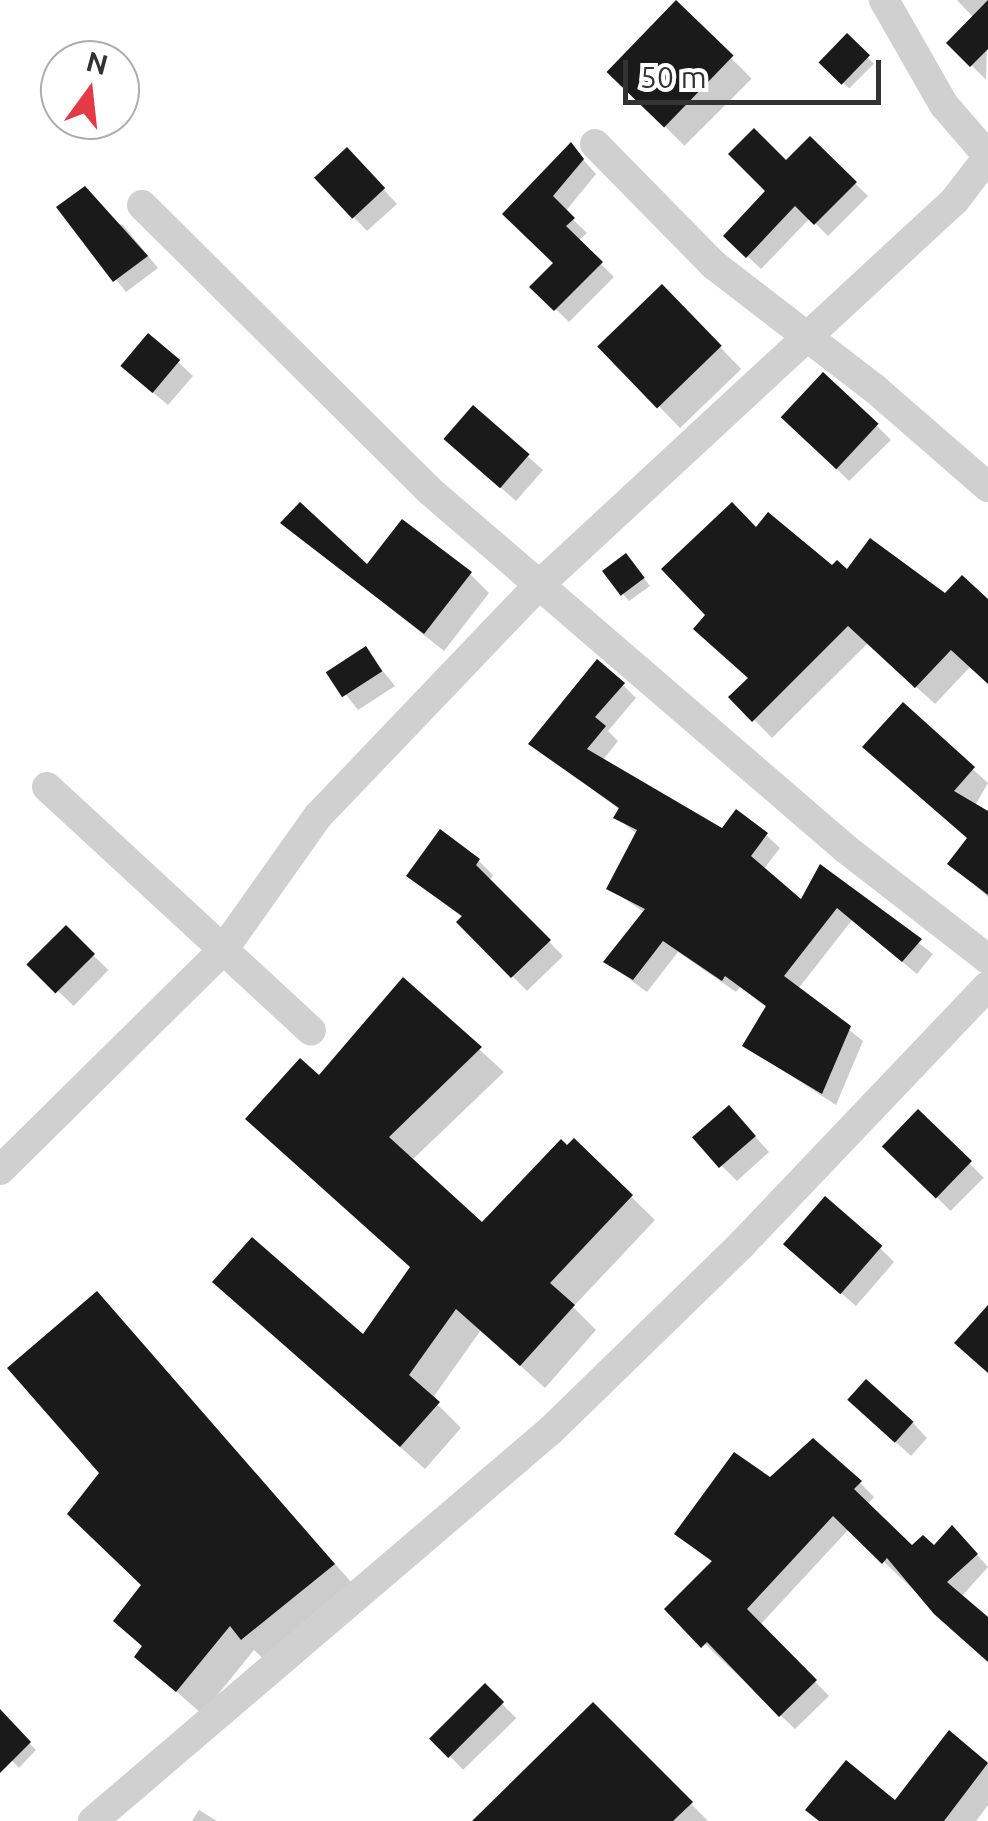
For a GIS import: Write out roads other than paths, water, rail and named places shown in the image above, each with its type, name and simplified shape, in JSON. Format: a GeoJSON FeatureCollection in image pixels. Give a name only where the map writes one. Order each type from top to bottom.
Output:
{"type":"FeatureCollection","features":[{"type":"Feature","properties":{"kind":"street"},"geometry":{"type":"LineString","coordinates":[[0,1170],[222,950],[318,816],[539,584],[955,200],[988,156],[944,104],[884,0]]}},
{"type":"Feature","properties":{"kind":"street"},"geometry":{"type":"LineString","coordinates":[[595,144],[714,265],[810,336],[988,487]]}},
{"type":"Feature","properties":{"kind":"street"},"geometry":{"type":"LineString","coordinates":[[142,205],[388,452],[846,849],[988,960]]}},
{"type":"Feature","properties":{"kind":"street"},"geometry":{"type":"LineString","coordinates":[[47,787],[311,1031]]}},
{"type":"Feature","properties":{"kind":"street"},"geometry":{"type":"LineString","coordinates":[[93,1821],[551,1430],[742,1244],[988,986]]}}]}
